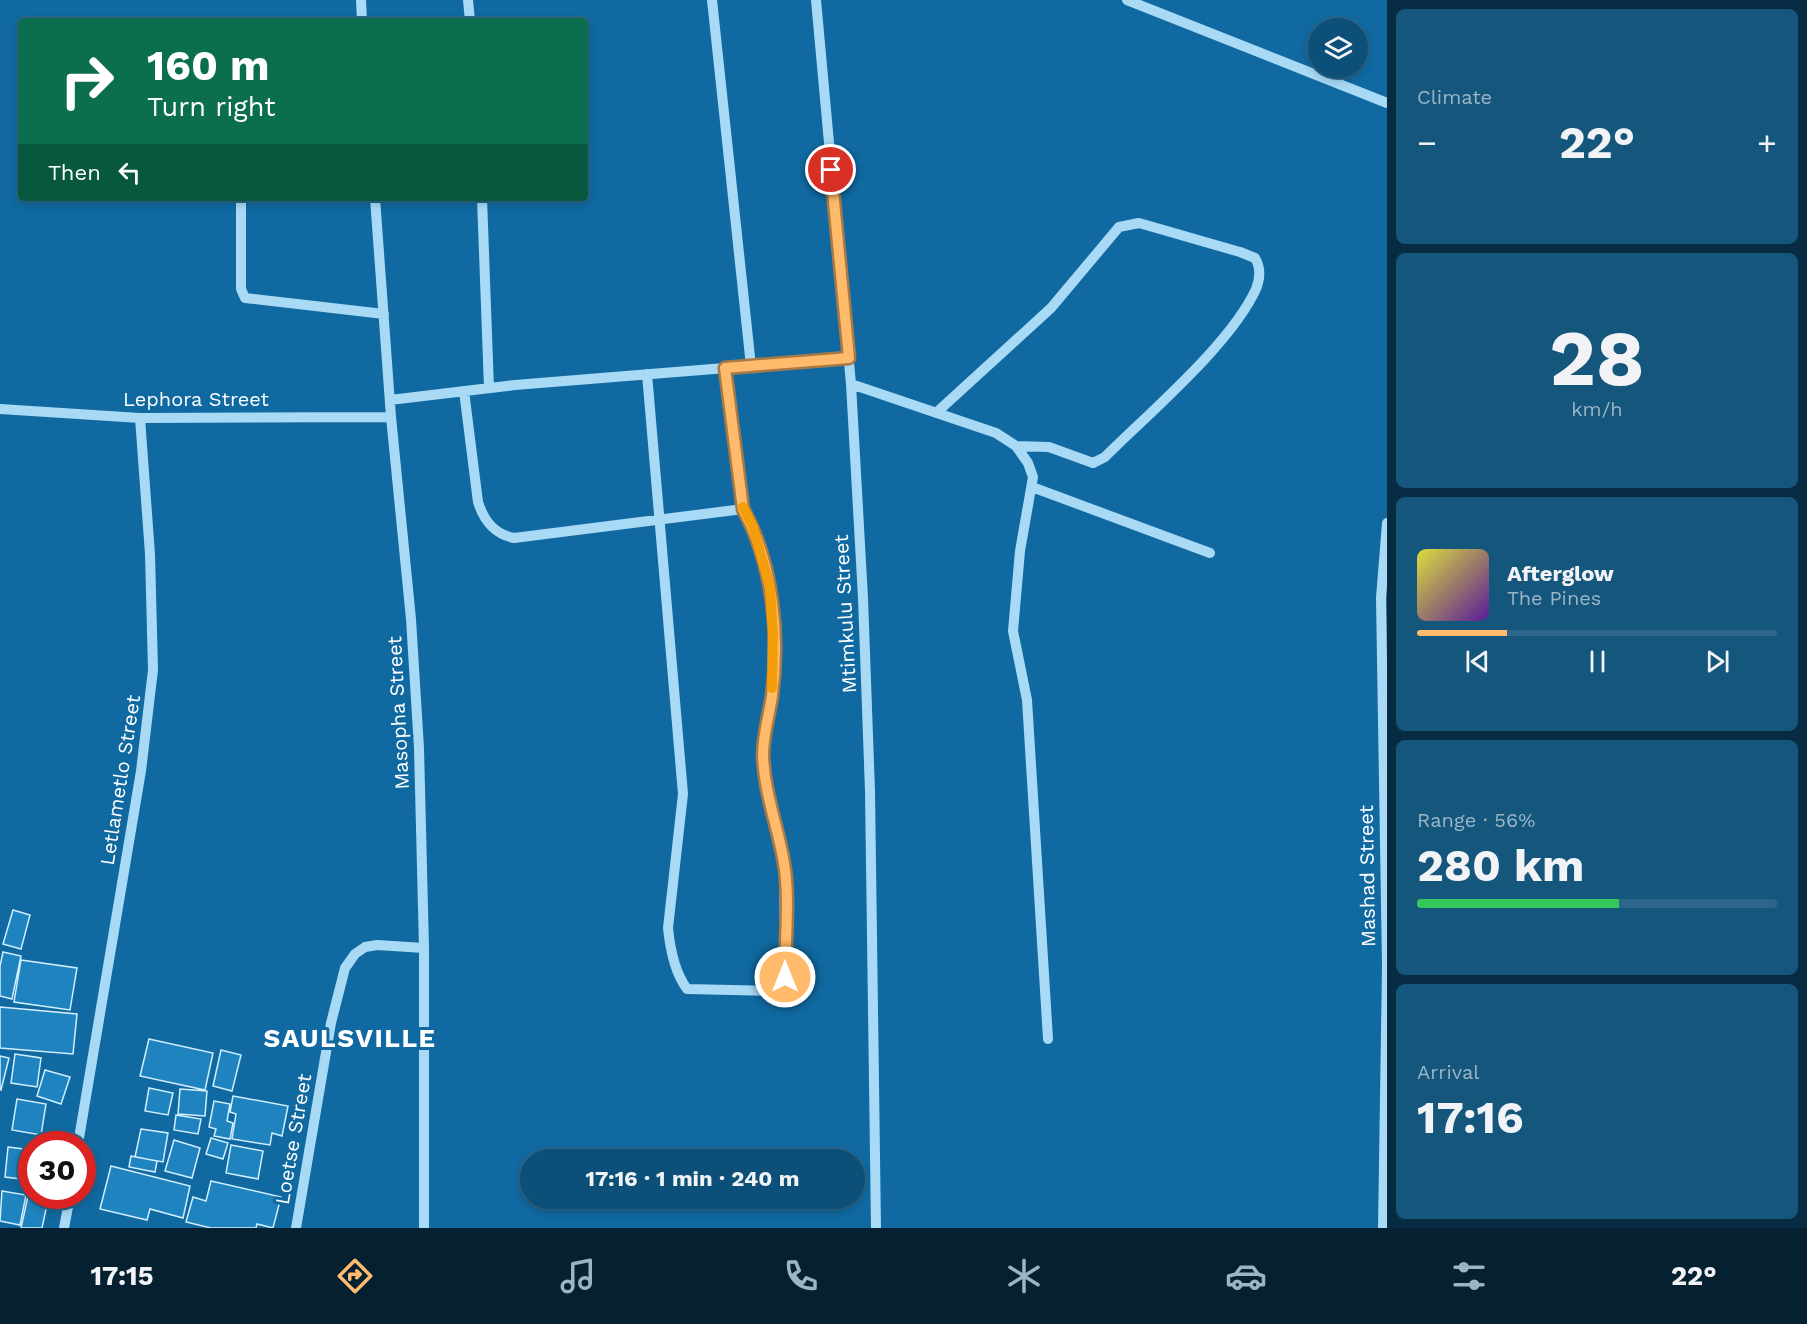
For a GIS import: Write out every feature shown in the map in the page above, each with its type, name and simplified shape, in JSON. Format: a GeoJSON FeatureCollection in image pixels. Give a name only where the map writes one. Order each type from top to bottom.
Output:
{"type":"FeatureCollection","features":[{"type":"Feature","properties":{"kind":"street"},"geometry":{"type":"LineString","coordinates":[[361,0],[362,18]]}},
{"type":"Feature","properties":{"kind":"street"},"geometry":{"type":"LineString","coordinates":[[468,0],[470,18]]}},
{"type":"Feature","properties":{"kind":"street"},"geometry":{"type":"LineString","coordinates":[[711,0],[751,366]]}},
{"type":"Feature","properties":{"kind":"street","name":"Mtimkulu Street"},"geometry":{"type":"LineString","coordinates":[[816,0],[851,384],[870,780],[876,1228]]}},
{"type":"Feature","properties":{"kind":"street"},"geometry":{"type":"LineString","coordinates":[[1127,0],[1387,103]]}},
{"type":"Feature","properties":{"kind":"street"},"geometry":{"type":"LineString","coordinates":[[241,201],[241,289],[245,298],[384,314]]}},
{"type":"Feature","properties":{"kind":"street","name":"Masopha Street"},"geometry":{"type":"LineString","coordinates":[[375,201],[390,400],[412,631],[419,748],[424,948],[424,1228]]}},
{"type":"Feature","properties":{"kind":"street"},"geometry":{"type":"LineString","coordinates":[[482,201],[489,388]]}},
{"type":"Feature","properties":{"kind":"street"},"geometry":{"type":"LineString","coordinates":[[936,413],[1051,308],[1119,226],[1139,223],[1255,258],[1260,271],[1256,288],[1230,328],[1203,359],[1105,457],[1093,463],[1056,449],[1016,446]]}},
{"type":"Feature","properties":{"kind":"street"},"geometry":{"type":"LineString","coordinates":[[390,400],[489,388],[849,358]]}},
{"type":"Feature","properties":{"kind":"street"},"geometry":{"type":"LineString","coordinates":[[647,374],[657,519],[683,794],[669,928],[670,943],[682,982],[687,988],[770,991],[779,986],[785,977],[785,945],[784,862],[772,816],[763,755],[772,695],[773,635],[770,587],[753,527],[743,509],[725,368]]}},
{"type":"Feature","properties":{"kind":"street"},"geometry":{"type":"LineString","coordinates":[[851,384],[996,433],[1016,446],[1028,463],[1033,477],[1020,551],[1014,631],[1028,700],[1048,1039]]}},
{"type":"Feature","properties":{"kind":"street"},"geometry":{"type":"LineString","coordinates":[[464,391],[478,502],[483,517],[502,536],[514,538],[743,509]]}},
{"type":"Feature","properties":{"kind":"street","name":"Lephora Street"},"geometry":{"type":"LineString","coordinates":[[0,409],[140,418],[392,417]]}},
{"type":"Feature","properties":{"kind":"street","name":"Letlametlo Street"},"geometry":{"type":"LineString","coordinates":[[80,1131],[141,771],[153,670],[150,554],[140,418]]}},
{"type":"Feature","properties":{"kind":"street"},"geometry":{"type":"LineString","coordinates":[[1032,487],[1210,553]]}},
{"type":"Feature","properties":{"kind":"street","name":"Mashad Street"},"geometry":{"type":"LineString","coordinates":[[1383,1228],[1387,966],[1381,598],[1387,523]]}},
{"type":"Feature","properties":{"kind":"street","name":"Loetse Street"},"geometry":{"type":"LineString","coordinates":[[296,1228],[337,992],[345,968],[355,954],[365,947],[377,945],[424,948]]}},
{"type":"Feature","properties":{"kind":"street"},"geometry":{"type":"LineString","coordinates":[[64,1228],[68,1209]]}},
{"type":"Feature","properties":{"kind":"building"},"geometry":{"type":"Polygon","coordinates":[[[13,910],[30,915],[21,949],[3,944],[13,910]]]}},
{"type":"Feature","properties":{"kind":"building"},"geometry":{"type":"Polygon","coordinates":[[[3,952],[21,956],[12,999],[0,996],[0,966],[3,952]]]}},
{"type":"Feature","properties":{"kind":"building"},"geometry":{"type":"Polygon","coordinates":[[[21,960],[77,968],[70,1010],[14,1002],[21,960]]]}},
{"type":"Feature","properties":{"kind":"building"},"geometry":{"type":"Polygon","coordinates":[[[0,1007],[77,1014],[73,1054],[0,1048],[0,1007]]]}},
{"type":"Feature","properties":{"kind":"building"},"geometry":{"type":"Polygon","coordinates":[[[149,1039],[213,1053],[205,1090],[140,1076],[149,1039]]]}},
{"type":"Feature","properties":{"kind":"building"},"geometry":{"type":"Polygon","coordinates":[[[221,1050],[241,1055],[232,1091],[213,1086],[221,1050]]]}},
{"type":"Feature","properties":{"kind":"building"},"geometry":{"type":"Polygon","coordinates":[[[15,1054],[41,1058],[37,1087],[11,1083],[15,1054]]]}},
{"type":"Feature","properties":{"kind":"building"},"geometry":{"type":"Polygon","coordinates":[[[0,1056],[9,1058],[1,1090],[0,1089],[0,1056]]]}},
{"type":"Feature","properties":{"kind":"building"},"geometry":{"type":"Polygon","coordinates":[[[45,1070],[70,1077],[61,1104],[37,1096],[45,1070]]]}},
{"type":"Feature","properties":{"kind":"building"},"geometry":{"type":"Polygon","coordinates":[[[149,1088],[173,1093],[168,1115],[145,1111],[149,1088]]]}},
{"type":"Feature","properties":{"kind":"building"},"geometry":{"type":"Polygon","coordinates":[[[180,1089],[207,1091],[205,1116],[178,1114],[180,1089]]]}},
{"type":"Feature","properties":{"kind":"building"},"geometry":{"type":"Polygon","coordinates":[[[233,1096],[288,1106],[282,1136],[272,1133],[270,1145],[232,1139],[236,1114],[230,1112],[233,1096]]]}},
{"type":"Feature","properties":{"kind":"building"},"geometry":{"type":"Polygon","coordinates":[[[17,1099],[46,1104],[42,1131],[12,1130],[17,1099]]]}},
{"type":"Feature","properties":{"kind":"building"},"geometry":{"type":"Polygon","coordinates":[[[214,1101],[230,1104],[227,1121],[233,1123],[230,1139],[214,1136],[216,1129],[209,1127],[214,1101]]]}},
{"type":"Feature","properties":{"kind":"building"},"geometry":{"type":"Polygon","coordinates":[[[176,1115],[201,1119],[198,1134],[174,1130],[176,1115]]]}},
{"type":"Feature","properties":{"kind":"building"},"geometry":{"type":"Polygon","coordinates":[[[141,1129],[168,1133],[163,1162],[135,1157],[141,1129]]]}},
{"type":"Feature","properties":{"kind":"building"},"geometry":{"type":"Polygon","coordinates":[[[211,1138],[228,1143],[223,1159],[206,1154],[211,1138]]]}},
{"type":"Feature","properties":{"kind":"building"},"geometry":{"type":"Polygon","coordinates":[[[174,1140],[200,1148],[192,1178],[165,1171],[174,1140]]]}},
{"type":"Feature","properties":{"kind":"building"},"geometry":{"type":"Polygon","coordinates":[[[231,1145],[263,1151],[258,1179],[226,1173],[231,1145]]]}},
{"type":"Feature","properties":{"kind":"building"},"geometry":{"type":"Polygon","coordinates":[[[8,1147],[18,1148],[18,1179],[5,1177],[8,1147]]]}},
{"type":"Feature","properties":{"kind":"building"},"geometry":{"type":"Polygon","coordinates":[[[131,1156],[157,1161],[155,1172],[129,1167],[131,1156]]]}},
{"type":"Feature","properties":{"kind":"building"},"geometry":{"type":"Polygon","coordinates":[[[111,1166],[190,1186],[183,1218],[150,1209],[147,1220],[100,1209],[111,1166]]]}},
{"type":"Feature","properties":{"kind":"building"},"geometry":{"type":"Polygon","coordinates":[[[211,1181],[281,1197],[273,1228],[257,1224],[256,1228],[211,1228],[186,1222],[193,1197],[206,1201],[211,1181]]]}},
{"type":"Feature","properties":{"kind":"building"},"geometry":{"type":"Polygon","coordinates":[[[2,1191],[18,1194],[18,1209],[23,1209],[20,1225],[0,1221],[2,1191]]]}},
{"type":"Feature","properties":{"kind":"building"},"geometry":{"type":"Polygon","coordinates":[[[25,1209],[46,1209],[42,1228],[21,1228],[25,1209]]]}},
{"type":"Feature","properties":{"kind":"slow traffic"},"geometry":{"type":"LineString","coordinates":[[743,507],[753,527],[770,587],[773,635],[772,688]]}},
{"type":"Feature","properties":{"kind":"district","name":"SAULSVILLE"},"geometry":{"type":"Point","coordinates":[350,1038]}},
{"type":"Feature","properties":{"kind":"route"},"geometry":{"type":"LineString","coordinates":[[785,977],[786,880],[784,862],[772,816],[763,755],[772,695],[773,635],[770,587],[753,527],[743,509],[725,368],[849,358],[831,170]]}}]}
